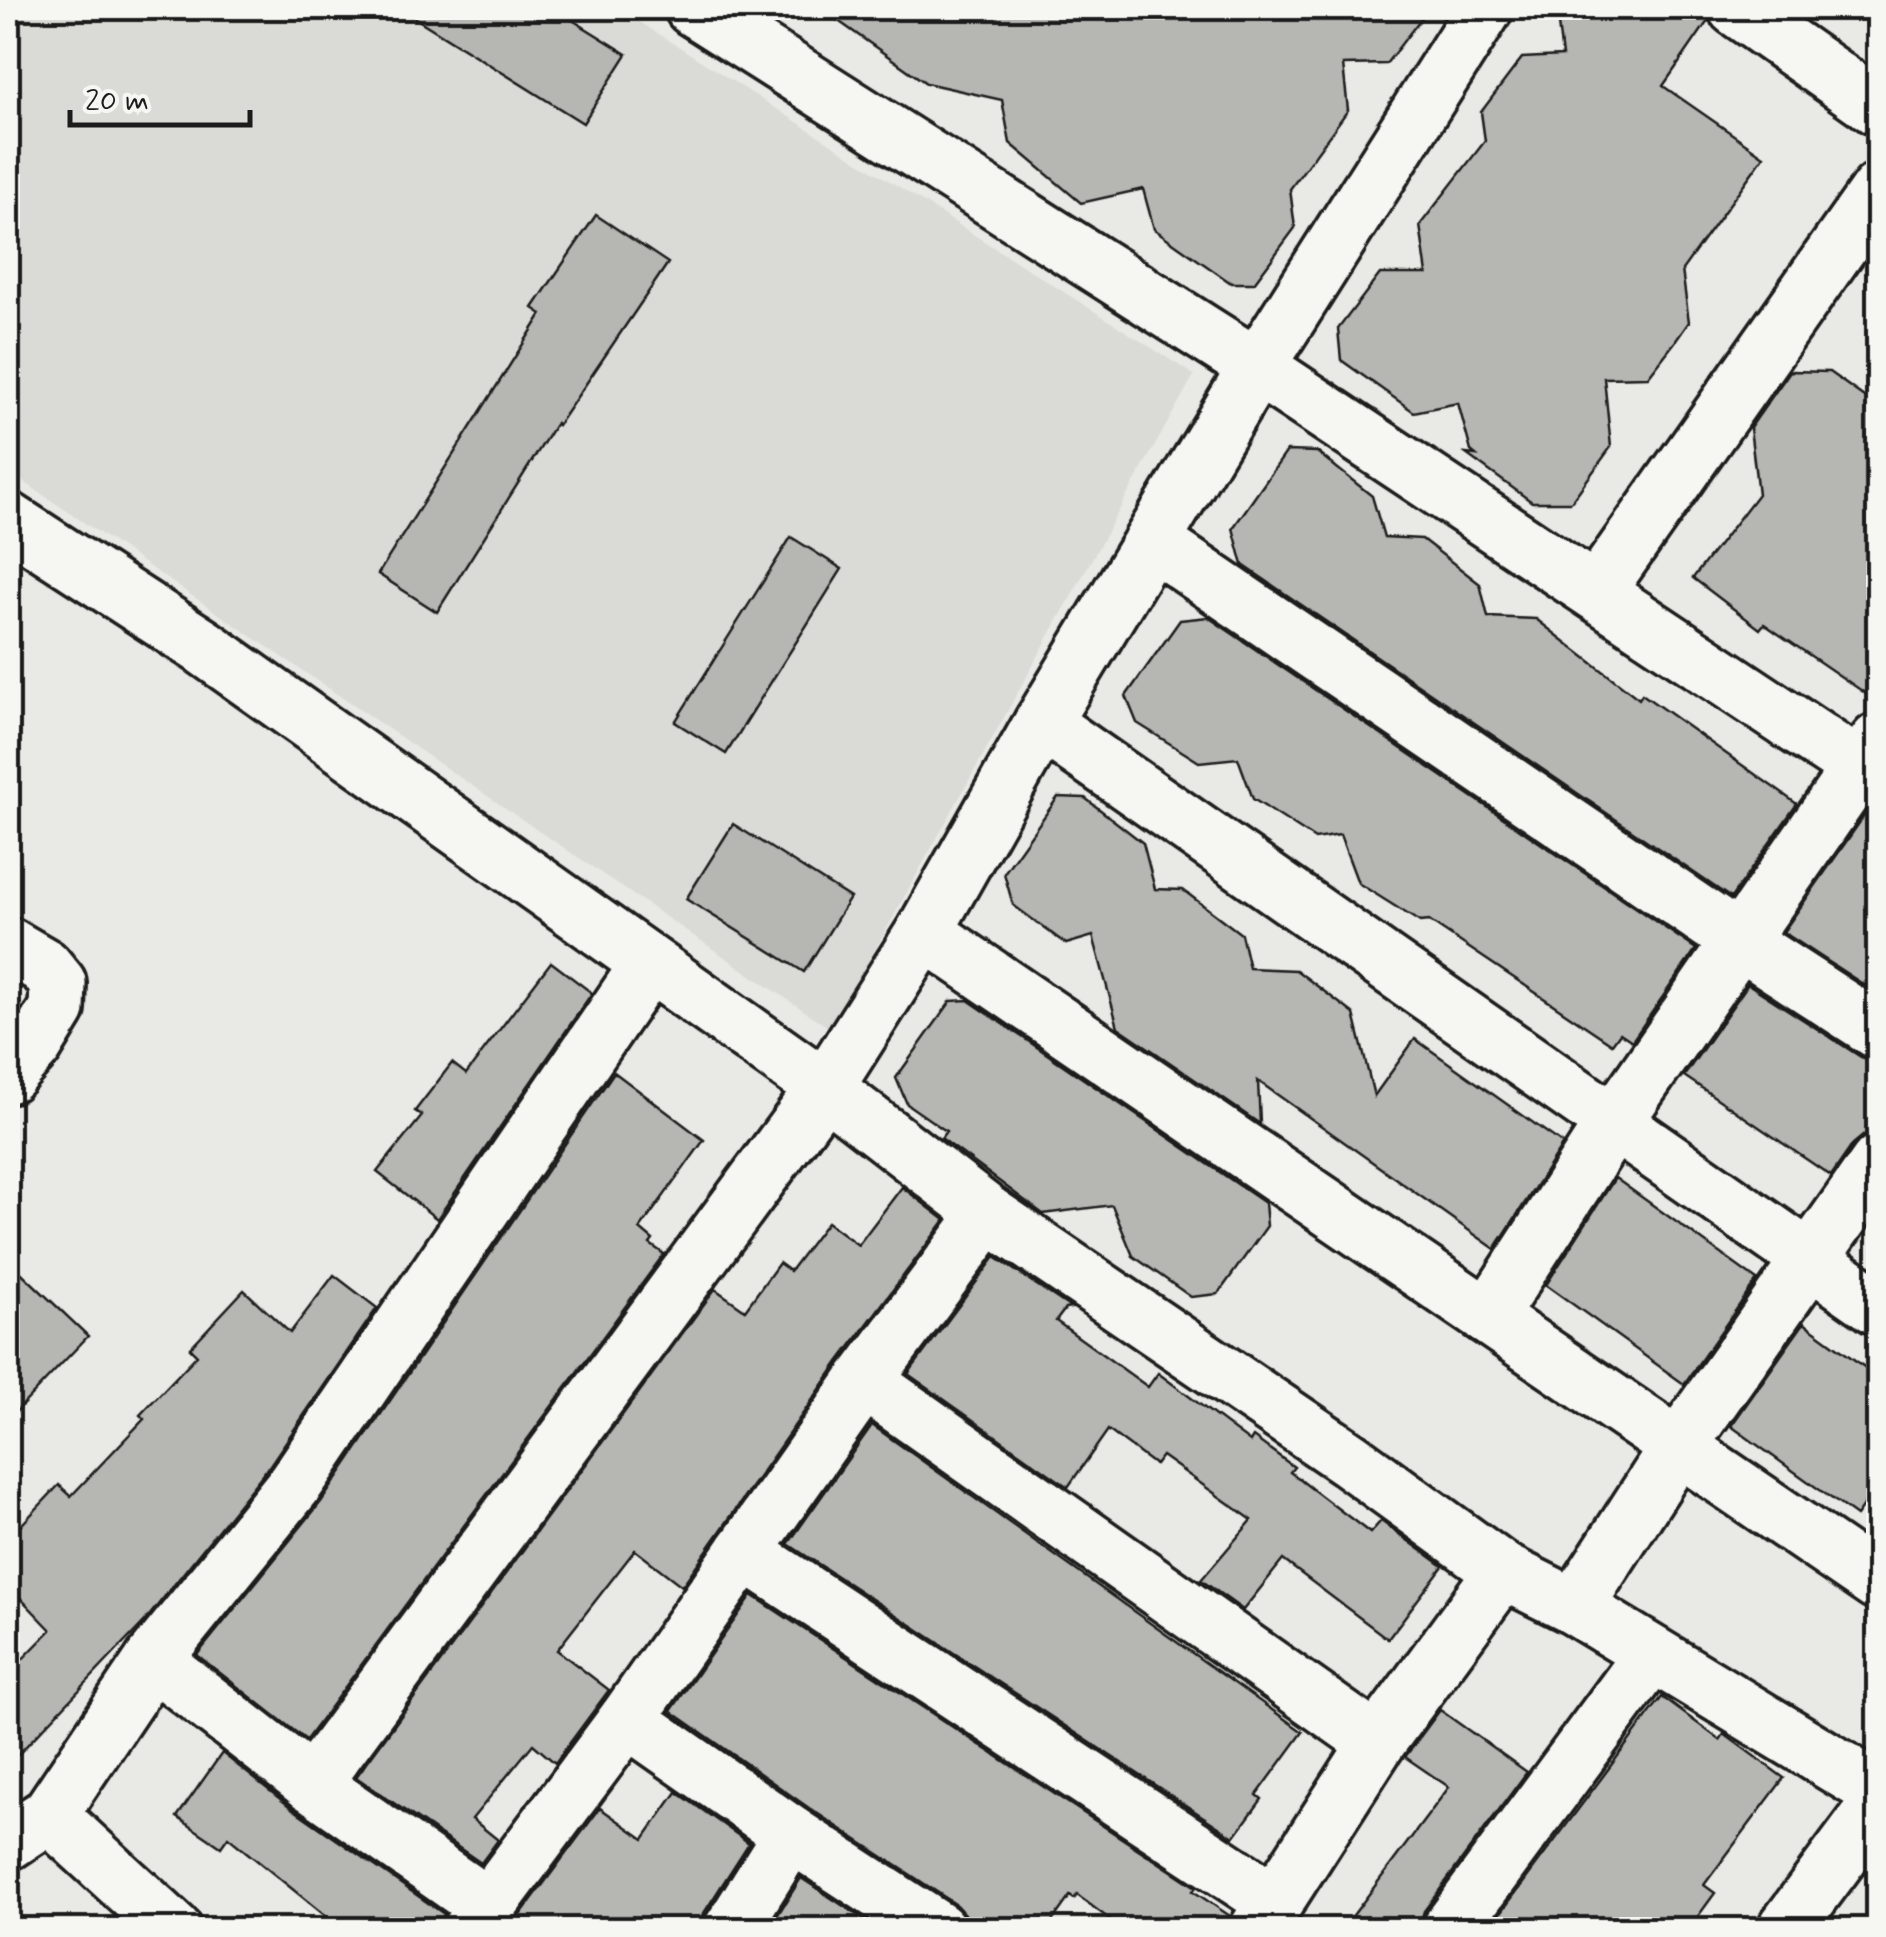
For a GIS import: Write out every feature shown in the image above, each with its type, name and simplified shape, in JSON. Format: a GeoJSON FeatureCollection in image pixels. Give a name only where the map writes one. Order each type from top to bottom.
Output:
{"type":"FeatureCollection","features":[{"type":"Feature","properties":{"kind":"street"},"geometry":{"type":"LineString","coordinates":[[693,8],[1258,367],[1596,592],[1872,762],[1738,940],[1488,1317]]}},
{"type":"Feature","properties":{"kind":"street"},"geometry":{"type":"LineString","coordinates":[[312,1784],[825,1088],[924,932],[1042,723],[1258,367],[1485,8]]}},
{"type":"Feature","properties":{"kind":"street"},"geometry":{"type":"LineString","coordinates":[[1761,14],[1878,108]]}},
{"type":"Feature","properties":{"kind":"street"},"geometry":{"type":"LineString","coordinates":[[1596,592],[1878,191]]}},
{"type":"Feature","properties":{"kind":"street"},"geometry":{"type":"LineString","coordinates":[[8,520],[202,646],[825,1088],[988,1214],[1349,1459],[1502,1572],[1575,1607],[1878,1791]]}},
{"type":"Feature","properties":{"kind":"street"},"geometry":{"type":"LineString","coordinates":[[1153,542],[1878,1031]]}},
{"type":"Feature","properties":{"kind":"street"},"geometry":{"type":"LineString","coordinates":[[1042,723],[1878,1307]]}},
{"type":"Feature","properties":{"kind":"street"},"geometry":{"type":"LineString","coordinates":[[924,932],[1878,1584]]}},
{"type":"Feature","properties":{"kind":"street"},"geometry":{"type":"LineString","coordinates":[[8,945],[44,966],[58,983],[58,1009],[35,1045],[8,1075]]}},
{"type":"Feature","properties":{"kind":"street"},"geometry":{"type":"LineString","coordinates":[[151,1922],[28,1829],[153,1660],[296,1484],[649,964]]}},
{"type":"Feature","properties":{"kind":"street"},"geometry":{"type":"LineString","coordinates":[[1575,1607],[1678,1447],[1878,1163]]}},
{"type":"Feature","properties":{"kind":"street"},"geometry":{"type":"LineString","coordinates":[[153,1660],[479,1918],[627,1719],[864,1381],[988,1214]]}},
{"type":"Feature","properties":{"kind":"street"},"geometry":{"type":"LineString","coordinates":[[864,1381],[1377,1743]]}},
{"type":"Feature","properties":{"kind":"street"},"geometry":{"type":"LineString","coordinates":[[744,1552],[1266,1916],[1377,1743],[1502,1572]]}},
{"type":"Feature","properties":{"kind":"street"},"geometry":{"type":"LineString","coordinates":[[1449,1930],[1651,1656]]}},
{"type":"Feature","properties":{"kind":"street"},"geometry":{"type":"LineString","coordinates":[[627,1719],[791,1834],[938,1930]]}},
{"type":"Feature","properties":{"kind":"street"},"geometry":{"type":"LineString","coordinates":[[1786,1930],[1878,1804]]}},
{"type":"Feature","properties":{"kind":"street"},"geometry":{"type":"LineString","coordinates":[[732,1930],[791,1834]]}},
{"type":"Feature","properties":{"kind":"shaded area"},"geometry":{"type":"Polygon","coordinates":[[[8,8],[618,8],[1194,375],[831,1029],[8,471],[8,8]]]}},
{"type":"Feature","properties":{"kind":"building"},"geometry":{"type":"Polygon","coordinates":[[[399,8],[553,8],[627,54],[583,123],[399,8]]]}},
{"type":"Feature","properties":{"kind":"building"},"geometry":{"type":"Polygon","coordinates":[[[820,8],[1429,8],[1386,64],[1343,65],[1348,110],[1290,189],[1295,228],[1254,283],[1231,283],[1154,229],[1143,189],[1081,203],[1010,143],[1002,100],[926,83],[820,8]]]}},
{"type":"Feature","properties":{"kind":"building"},"geometry":{"type":"Polygon","coordinates":[[[1556,8],[1705,8],[1708,21],[1663,86],[1764,156],[1682,270],[1689,322],[1675,342],[1648,377],[1604,378],[1611,447],[1571,502],[1532,502],[1466,454],[1476,455],[1471,451],[1458,403],[1414,412],[1341,360],[1338,329],[1380,274],[1427,274],[1420,225],[1485,141],[1481,112],[1522,58],[1562,56],[1556,8]]]}},
{"type":"Feature","properties":{"kind":"building"},"geometry":{"type":"Polygon","coordinates":[[[596,215],[668,263],[556,423],[437,612],[378,574],[542,314],[533,308],[596,215]]]}},
{"type":"Feature","properties":{"kind":"building"},"geometry":{"type":"Polygon","coordinates":[[[1790,371],[1829,372],[1878,407],[1878,702],[1764,624],[1760,629],[1693,578],[1758,494],[1750,428],[1790,371]]]}},
{"type":"Feature","properties":{"kind":"building"},"geometry":{"type":"Polygon","coordinates":[[[1287,451],[1317,452],[1372,496],[1384,537],[1422,539],[1480,584],[1488,617],[1536,619],[1639,699],[1642,694],[1797,804],[1731,898],[1243,565],[1233,528],[1287,451]]]}},
{"type":"Feature","properties":{"kind":"building"},"geometry":{"type":"Polygon","coordinates":[[[791,537],[842,569],[726,754],[675,722],[791,537]]]}},
{"type":"Feature","properties":{"kind":"building"},"geometry":{"type":"Polygon","coordinates":[[[1208,617],[1696,949],[1632,1041],[1620,1033],[1612,1044],[1429,921],[1420,922],[1358,883],[1340,835],[1315,839],[1253,799],[1238,758],[1199,762],[1137,723],[1126,696],[1180,620],[1208,617]]]}},
{"type":"Feature","properties":{"kind":"building"},"geometry":{"type":"Polygon","coordinates":[[[1058,797],[1085,798],[1143,843],[1155,889],[1183,890],[1241,934],[1249,968],[1296,970],[1354,1014],[1374,1096],[1415,1039],[1563,1144],[1495,1249],[1258,1081],[1260,1124],[1118,1027],[1093,936],[1066,944],[1013,905],[1004,873],[1058,797]]]}},
{"type":"Feature","properties":{"kind":"building"},"geometry":{"type":"Polygon","coordinates":[[[1869,809],[1878,811],[1878,994],[1783,932],[1869,809]]]}},
{"type":"Feature","properties":{"kind":"building"},"geometry":{"type":"Polygon","coordinates":[[[733,824],[850,898],[804,972],[686,899],[733,824]]]}},
{"type":"Feature","properties":{"kind":"building"},"geometry":{"type":"Polygon","coordinates":[[[551,962],[592,993],[437,1219],[377,1172],[422,1116],[415,1111],[452,1063],[466,1074],[551,962]]]}},
{"type":"Feature","properties":{"kind":"building"},"geometry":{"type":"Polygon","coordinates":[[[1748,984],[1861,1057],[1878,1062],[1878,1132],[1864,1135],[1853,1144],[1831,1176],[1684,1076],[1748,984]]]}},
{"type":"Feature","properties":{"kind":"building"},"geometry":{"type":"Polygon","coordinates":[[[968,1000],[1265,1203],[1267,1226],[1218,1294],[1191,1297],[1133,1256],[1112,1205],[1043,1214],[941,1138],[946,1131],[907,1104],[896,1078],[951,1001],[968,1000]]]}},
{"type":"Feature","properties":{"kind":"building"},"geometry":{"type":"Polygon","coordinates":[[[614,1072],[704,1140],[640,1229],[653,1240],[650,1244],[664,1254],[306,1740],[197,1655],[321,1502],[614,1072]]]}},
{"type":"Feature","properties":{"kind":"building"},"geometry":{"type":"Polygon","coordinates":[[[1615,1178],[1757,1280],[1684,1384],[1546,1285],[1615,1178]]]}},
{"type":"Feature","properties":{"kind":"building"},"geometry":{"type":"Polygon","coordinates":[[[902,1187],[945,1220],[839,1362],[682,1586],[635,1550],[557,1650],[609,1690],[555,1763],[533,1744],[472,1819],[498,1840],[481,1863],[356,1777],[715,1289],[745,1310],[779,1263],[790,1271],[827,1222],[858,1245],[902,1187]]]}},
{"type":"Feature","properties":{"kind":"building"},"geometry":{"type":"Polygon","coordinates":[[[995,1257],[1071,1308],[1065,1309],[1056,1321],[1148,1387],[1158,1373],[1250,1442],[1253,1437],[1294,1467],[1290,1472],[1370,1533],[1381,1521],[1443,1566],[1388,1639],[1283,1560],[1243,1610],[1201,1580],[1252,1520],[1162,1456],[1155,1465],[1108,1430],[1068,1487],[908,1374],[995,1257]]]}},
{"type":"Feature","properties":{"kind":"building"},"geometry":{"type":"Polygon","coordinates":[[[8,1260],[88,1336],[8,1420],[8,1260]]]}},
{"type":"Feature","properties":{"kind":"building"},"geometry":{"type":"Polygon","coordinates":[[[334,1275],[377,1308],[270,1465],[145,1621],[8,1765],[8,1674],[51,1630],[8,1585],[8,1539],[59,1485],[71,1496],[144,1419],[140,1415],[197,1355],[190,1348],[244,1290],[290,1333],[334,1275]]]}},
{"type":"Feature","properties":{"kind":"building"},"geometry":{"type":"Polygon","coordinates":[[[1804,1323],[1878,1377],[1878,1485],[1856,1516],[1731,1426],[1804,1323]]]}},
{"type":"Feature","properties":{"kind":"building"},"geometry":{"type":"Polygon","coordinates":[[[872,1425],[1303,1732],[1257,1795],[1262,1799],[1234,1837],[788,1544],[872,1425]]]}},
{"type":"Feature","properties":{"kind":"building"},"geometry":{"type":"Polygon","coordinates":[[[752,1595],[1196,1887],[1193,1891],[1230,1916],[1226,1930],[1124,1930],[1077,1895],[1074,1899],[1070,1896],[1046,1930],[969,1930],[965,1915],[955,1904],[671,1711],[752,1595]]]}},
{"type":"Feature","properties":{"kind":"building"},"geometry":{"type":"Polygon","coordinates":[[[1662,1697],[1720,1740],[1724,1734],[1784,1778],[1704,1885],[1715,1893],[1688,1930],[1488,1930],[1662,1697]]]}},
{"type":"Feature","properties":{"kind":"building"},"geometry":{"type":"Polygon","coordinates":[[[1440,1710],[1527,1772],[1424,1911],[1418,1930],[1342,1930],[1449,1787],[1405,1757],[1440,1710]]]}},
{"type":"Feature","properties":{"kind":"building"},"geometry":{"type":"Polygon","coordinates":[[[222,1753],[293,1809],[444,1914],[439,1930],[343,1930],[228,1837],[221,1847],[177,1817],[222,1753]]]}},
{"type":"Feature","properties":{"kind":"building"},"geometry":{"type":"Polygon","coordinates":[[[677,1792],[749,1843],[704,1913],[700,1930],[509,1930],[600,1808],[644,1839],[677,1792]]]}},
{"type":"Feature","properties":{"kind":"building"},"geometry":{"type":"Polygon","coordinates":[[[801,1878],[880,1930],[768,1930],[801,1878]]]}}]}
